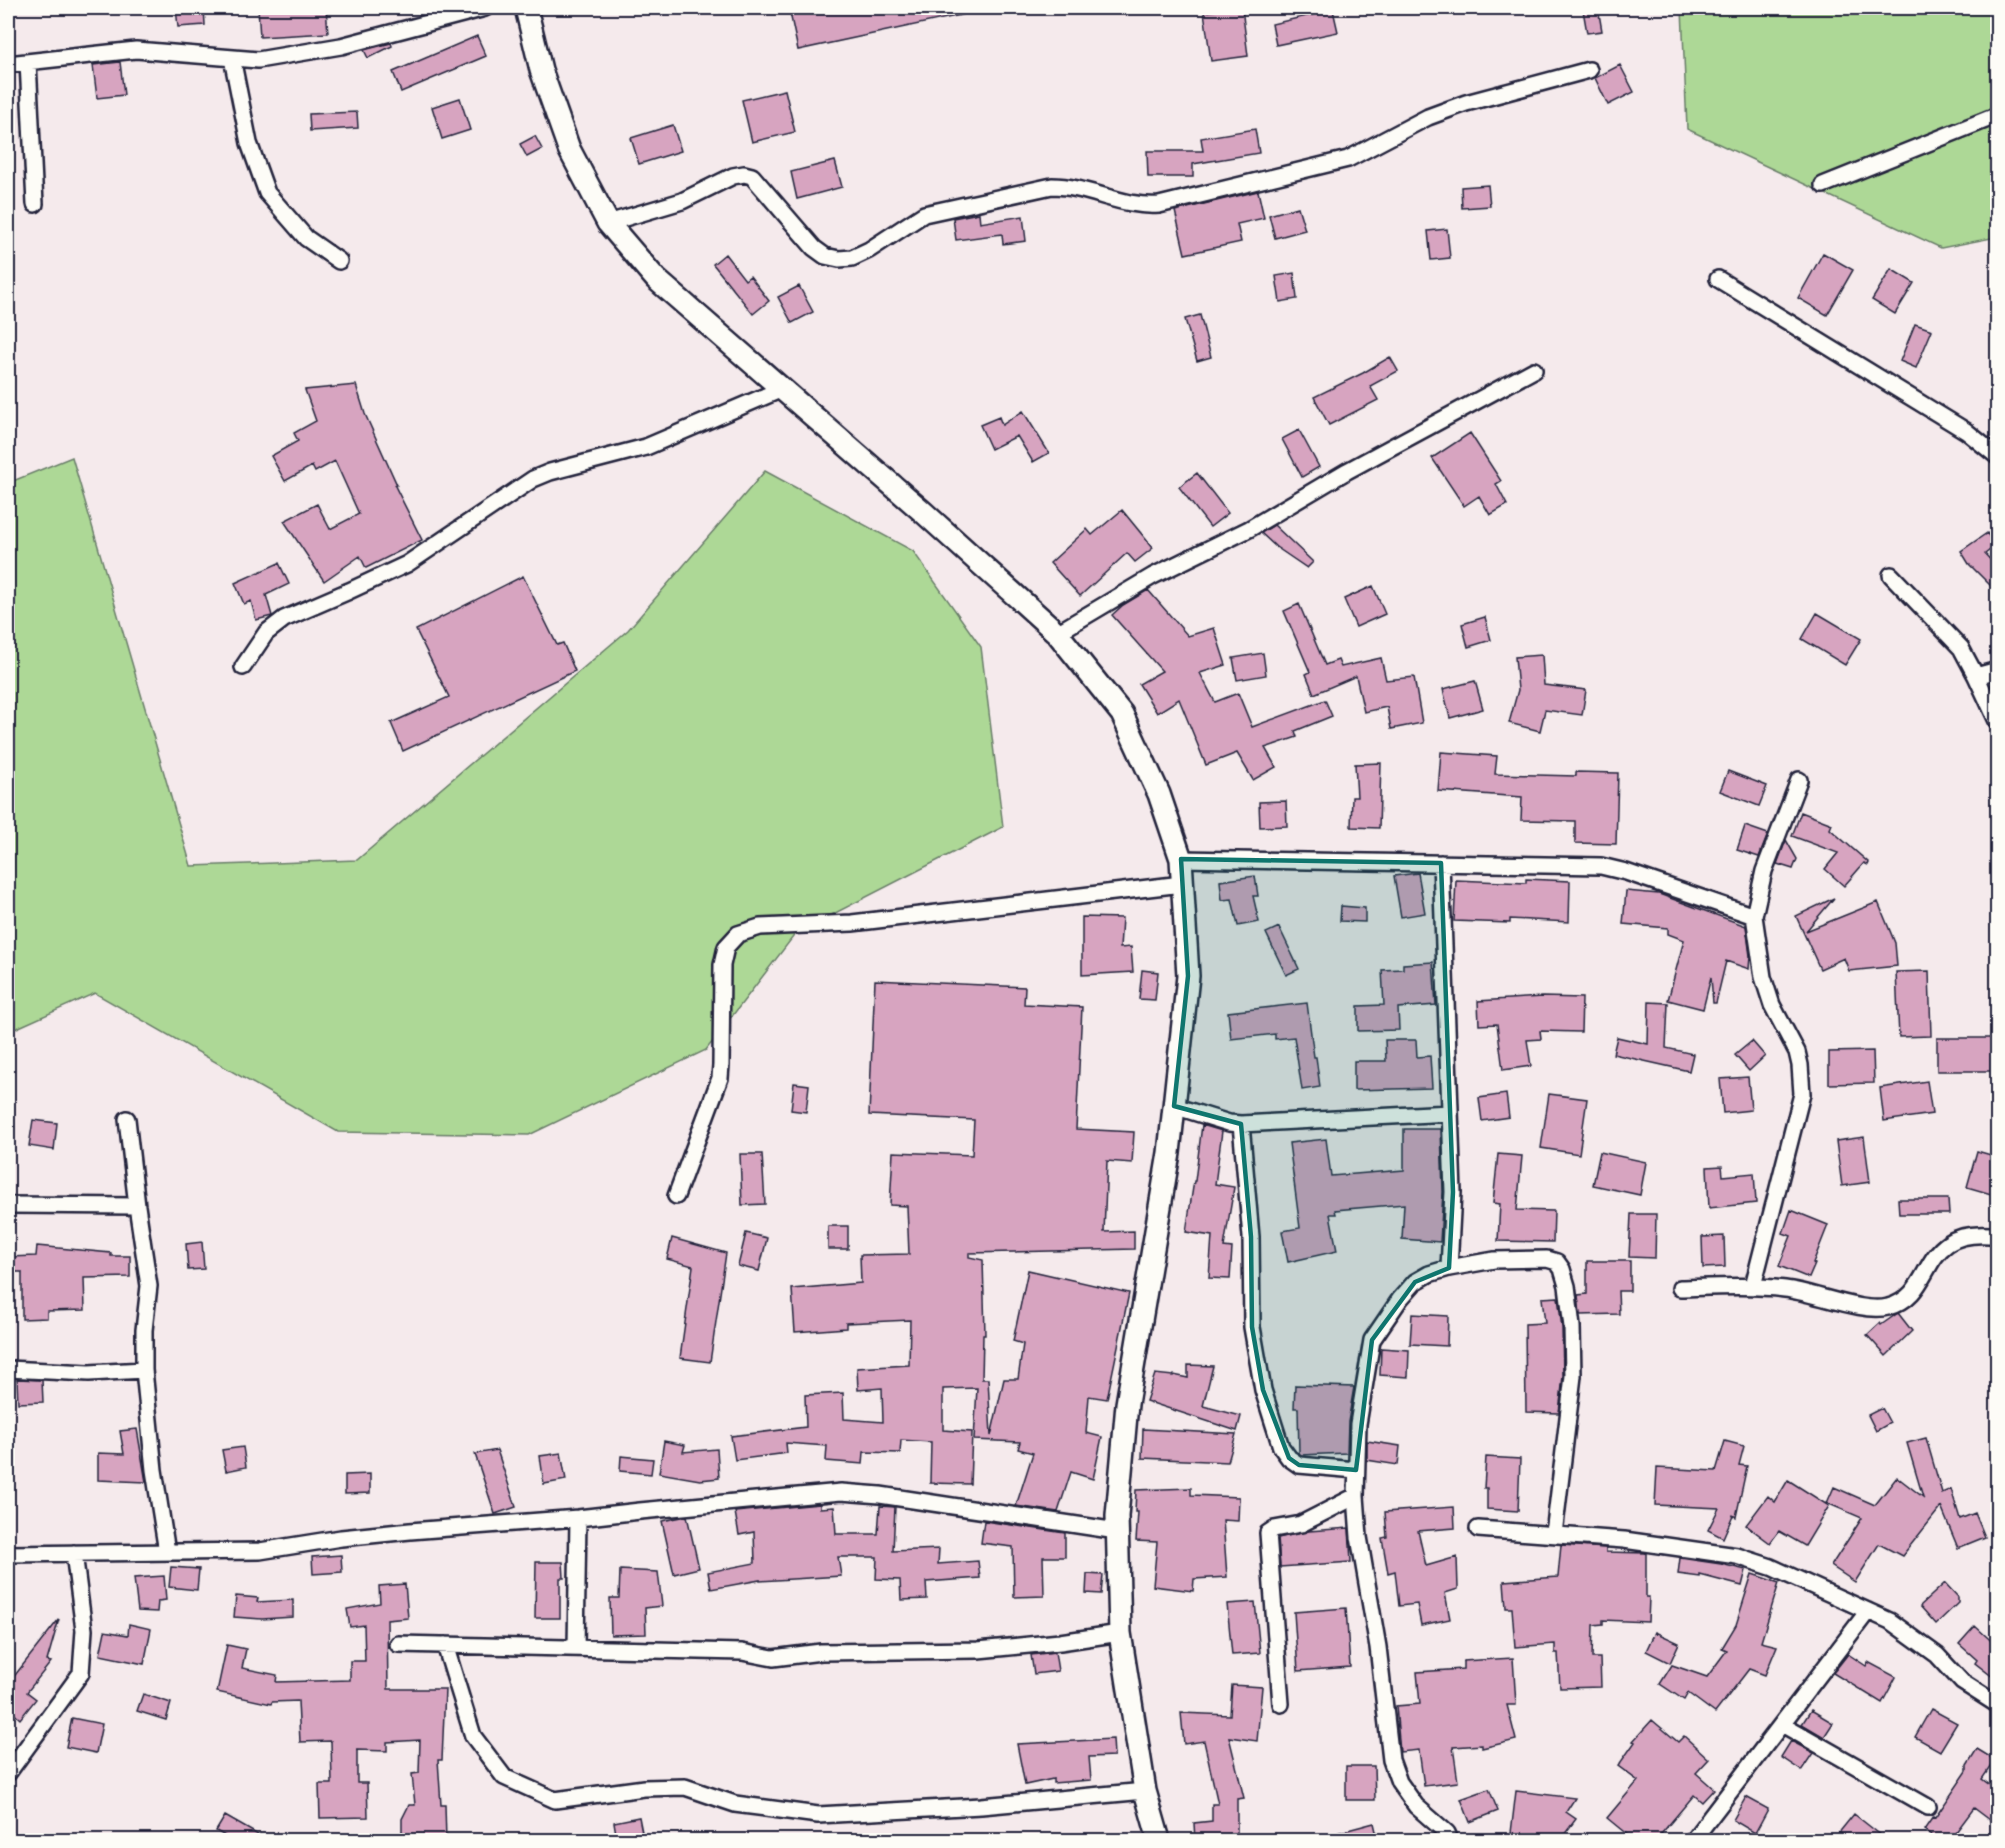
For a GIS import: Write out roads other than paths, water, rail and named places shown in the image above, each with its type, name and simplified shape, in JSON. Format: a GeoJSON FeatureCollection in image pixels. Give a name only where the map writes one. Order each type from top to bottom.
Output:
{"type":"FeatureCollection","features":[{"type":"Feature","properties":{"kind":"main road"},"geometry":{"type":"LineString","coordinates":[[526,8],[541,70],[569,149],[608,224],[656,279],[922,511],[1057,633],[1122,714],[1159,794],[1181,860],[1188,976],[1169,1153],[1127,1404],[1117,1516],[1120,1633],[1145,1791],[1159,1840]]}},
{"type":"Feature","properties":{"kind":"street"},"geometry":{"type":"LineString","coordinates":[[8,64],[136,50],[258,60],[341,46],[484,8]]}},
{"type":"Feature","properties":{"kind":"street"},"geometry":{"type":"LineString","coordinates":[[232,58],[249,143],[267,193],[306,238],[339,261]]}},
{"type":"Feature","properties":{"kind":"street"},"geometry":{"type":"LineString","coordinates":[[28,62],[35,204]]}},
{"type":"Feature","properties":{"kind":"street"},"geometry":{"type":"LineString","coordinates":[[608,224],[682,201],[733,176],[744,174],[752,176],[825,256],[839,259],[852,258],[869,250],[924,214],[1052,186],[1069,186],[1134,205],[1159,205],[1348,159],[1428,117],[1466,103],[1589,70]]}},
{"type":"Feature","properties":{"kind":"street"},"geometry":{"type":"LineString","coordinates":[[1823,185],[1998,116]]}},
{"type":"Feature","properties":{"kind":"street"},"geometry":{"type":"LineString","coordinates":[[1718,279],[1966,431],[1998,457]]}},
{"type":"Feature","properties":{"kind":"street"},"geometry":{"type":"LineString","coordinates":[[1057,633],[1153,576],[1249,529],[1347,471],[1534,370]]}},
{"type":"Feature","properties":{"kind":"street"},"geometry":{"type":"LineString","coordinates":[[243,667],[266,633],[284,619],[407,564],[533,479],[550,472],[646,447],[782,389]]}},
{"type":"Feature","properties":{"kind":"street"},"geometry":{"type":"LineString","coordinates":[[1891,575],[1960,648],[1998,723]]}},
{"type":"Feature","properties":{"kind":"street"},"geometry":{"type":"LineString","coordinates":[[1976,676],[1998,670]]}},
{"type":"Feature","properties":{"kind":"street"},"geometry":{"type":"LineString","coordinates":[[1753,1286],[1802,1094],[1797,1052],[1772,1005],[1763,977],[1754,916],[1764,871],[1799,780]]}},
{"type":"Feature","properties":{"kind":"street"},"geometry":{"type":"LineString","coordinates":[[1181,860],[1601,866],[1626,872],[1754,916]]}},
{"type":"Feature","properties":{"kind":"street"},"geometry":{"type":"LineString","coordinates":[[1441,863],[1453,1192],[1449,1268]]}},
{"type":"Feature","properties":{"kind":"street"},"geometry":{"type":"LineString","coordinates":[[676,1196],[720,1078],[722,964],[726,947],[738,934],[760,927],[852,923],[1182,884]]}},
{"type":"Feature","properties":{"kind":"street"},"geometry":{"type":"LineString","coordinates":[[1174,1106],[1229,1123],[1241,1124],[1450,1113]]}},
{"type":"Feature","properties":{"kind":"street"},"geometry":{"type":"LineString","coordinates":[[127,1119],[149,1286],[144,1330],[144,1370],[154,1470],[167,1552]]}},
{"type":"Feature","properties":{"kind":"street"},"geometry":{"type":"LineString","coordinates":[[1241,1124],[1251,1237],[1252,1327],[1263,1390],[1281,1447],[1289,1458],[1299,1465],[1356,1470]]}},
{"type":"Feature","properties":{"kind":"street"},"geometry":{"type":"LineString","coordinates":[[8,1205],[137,1206]]}},
{"type":"Feature","properties":{"kind":"street"},"geometry":{"type":"LineString","coordinates":[[1680,1288],[1753,1286],[1788,1289],[1876,1310],[1902,1302],[1913,1291],[1938,1250],[1960,1236],[1980,1234],[1998,1236]]}},
{"type":"Feature","properties":{"kind":"street"},"geometry":{"type":"LineString","coordinates":[[1450,1840],[1447,1833],[1416,1806],[1399,1782],[1391,1760],[1378,1647],[1359,1537],[1356,1496],[1358,1424],[1372,1340],[1400,1299],[1415,1282],[1429,1274],[1494,1260],[1548,1259],[1557,1262],[1562,1269],[1567,1286],[1572,1327],[1573,1376],[1554,1534]]}},
{"type":"Feature","properties":{"kind":"street"},"geometry":{"type":"LineString","coordinates":[[8,1369],[89,1373],[144,1370]]}},
{"type":"Feature","properties":{"kind":"street"},"geometry":{"type":"LineString","coordinates":[[8,1554],[260,1551],[341,1538],[841,1492],[880,1495],[1117,1531]]}},
{"type":"Feature","properties":{"kind":"street"},"geometry":{"type":"LineString","coordinates":[[1281,1704],[1268,1533],[1274,1529],[1301,1524],[1356,1496]]}},
{"type":"Feature","properties":{"kind":"street"},"geometry":{"type":"LineString","coordinates":[[576,1648],[578,1518]]}},
{"type":"Feature","properties":{"kind":"street"},"geometry":{"type":"LineString","coordinates":[[1478,1529],[1624,1540],[1737,1556],[1771,1567],[1890,1621],[1936,1655],[1962,1682],[1998,1705]]}},
{"type":"Feature","properties":{"kind":"street"},"geometry":{"type":"LineString","coordinates":[[8,1773],[81,1673],[84,1630],[74,1553]]}},
{"type":"Feature","properties":{"kind":"street"},"geometry":{"type":"LineString","coordinates":[[1693,1840],[1868,1611]]}},
{"type":"Feature","properties":{"kind":"street"},"geometry":{"type":"LineString","coordinates":[[398,1644],[742,1652],[773,1658],[821,1652],[978,1650],[1060,1642],[1120,1633]]}},
{"type":"Feature","properties":{"kind":"street"},"geometry":{"type":"LineString","coordinates":[[446,1645],[473,1736],[504,1777],[555,1800],[644,1788],[685,1787],[735,1804],[818,1815],[981,1806],[1145,1791]]}},
{"type":"Feature","properties":{"kind":"street"},"geometry":{"type":"LineString","coordinates":[[1782,1724],[1928,1807]]}}]}
